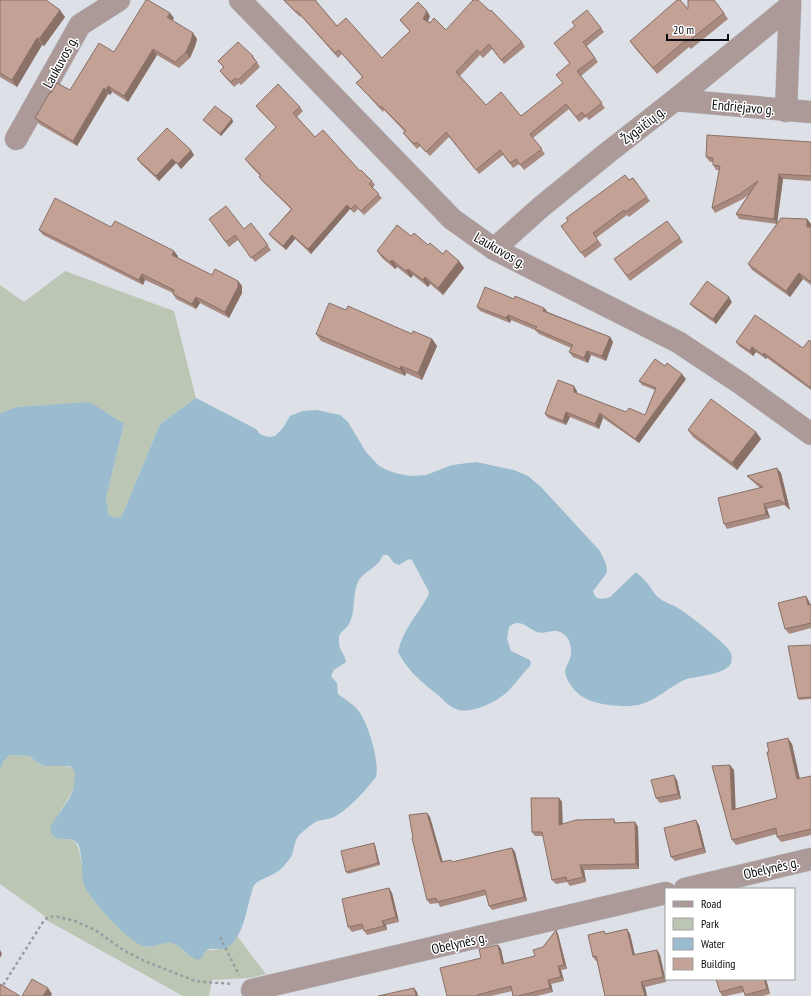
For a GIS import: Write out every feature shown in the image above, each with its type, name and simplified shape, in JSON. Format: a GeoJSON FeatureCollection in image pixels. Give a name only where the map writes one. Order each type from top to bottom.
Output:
{"type":"FeatureCollection","features":[{"type":"Feature","properties":{"kind":"street","name":"Laukuvos g."},"geometry":{"type":"LineString","coordinates":[[16,139],[80,25],[120,0]]}},
{"type":"Feature","properties":{"kind":"street","name":"Laukuvos g."},"geometry":{"type":"LineString","coordinates":[[240,0],[452,219],[494,249],[678,342],[740,383],[811,434]]}},
{"type":"Feature","properties":{"kind":"street","name":"Žygaičių g."},"geometry":{"type":"LineString","coordinates":[[494,249],[559,192],[675,100],[790,3]]}},
{"type":"Feature","properties":{"kind":"street"},"geometry":{"type":"LineString","coordinates":[[786,111],[790,3]]}},
{"type":"Feature","properties":{"kind":"street","name":"Endriejavo g."},"geometry":{"type":"LineString","coordinates":[[675,100],[786,111],[811,112]]}},
{"type":"Feature","properties":{"kind":"street","name":"Obelynės g."},"geometry":{"type":"LineString","coordinates":[[689,888],[811,859]]}},
{"type":"Feature","properties":{"kind":"street","name":"Obelynės g."},"geometry":{"type":"LineString","coordinates":[[249,990],[665,893]]}},
{"type":"Feature","properties":{"kind":"path"},"geometry":{"type":"LineString","coordinates":[[0,990],[43,922],[47,918],[54,916],[75,921],[95,930],[123,950],[147,962],[195,981],[232,984],[249,990]]}},
{"type":"Feature","properties":{"kind":"path"},"geometry":{"type":"LineString","coordinates":[[220,937],[249,990]]}},
{"type":"Feature","properties":{"kind":"green space"},"geometry":{"type":"Polygon","coordinates":[[[65,271],[174,311],[196,398],[160,424],[121,518],[109,516],[106,498],[124,424],[50,405],[17,407],[0,413],[0,285],[24,302],[65,271]]]}},
{"type":"Feature","properties":{"kind":"green space"},"geometry":{"type":"Polygon","coordinates":[[[10,755],[30,756],[37,763],[44,766],[67,766],[74,770],[76,775],[73,789],[60,811],[65,839],[73,841],[77,845],[80,853],[86,889],[89,894],[107,916],[125,933],[142,945],[148,947],[163,943],[171,943],[186,953],[204,955],[205,951],[208,950],[225,948],[237,936],[266,974],[250,978],[212,980],[209,996],[183,996],[48,921],[42,914],[0,884],[0,770],[3,762],[10,755]]]}},
{"type":"Feature","properties":{"kind":"water"},"geometry":{"type":"Polygon","coordinates":[[[196,398],[256,429],[260,434],[270,437],[275,436],[283,428],[290,416],[303,411],[317,410],[340,415],[348,422],[366,452],[379,466],[395,473],[410,476],[426,475],[452,465],[476,462],[514,470],[528,476],[541,487],[600,551],[607,570],[606,574],[593,591],[595,596],[602,599],[610,597],[635,573],[637,573],[659,598],[676,607],[707,629],[728,648],[731,653],[731,664],[721,671],[684,680],[642,704],[619,706],[601,704],[580,695],[573,689],[568,681],[565,672],[570,659],[571,650],[566,636],[557,631],[542,633],[537,632],[521,624],[515,623],[509,627],[507,639],[511,651],[530,660],[531,664],[529,667],[510,689],[497,700],[476,709],[456,709],[419,679],[409,669],[398,652],[403,637],[429,592],[412,560],[409,559],[399,565],[394,563],[388,555],[383,555],[378,563],[362,576],[358,582],[351,619],[348,626],[339,636],[339,643],[346,662],[334,670],[331,676],[337,683],[338,694],[355,707],[365,723],[375,752],[377,770],[376,777],[340,814],[329,819],[315,822],[302,832],[296,840],[292,855],[283,867],[254,885],[242,927],[234,942],[228,947],[223,949],[207,950],[202,958],[197,960],[176,944],[165,943],[150,947],[143,946],[119,929],[93,900],[87,891],[83,881],[81,857],[77,843],[52,835],[50,829],[52,824],[69,799],[73,790],[74,770],[70,766],[44,766],[36,762],[30,756],[10,755],[3,762],[0,770],[0,413],[17,407],[90,402],[124,424],[106,498],[109,516],[121,518],[160,424],[196,398]]]}},
{"type":"Feature","properties":{"kind":"building"},"geometry":{"type":"Polygon","coordinates":[[[0,0],[46,0],[60,10],[39,39],[37,38],[12,80],[0,73],[0,0]]]}},
{"type":"Feature","properties":{"kind":"building"},"geometry":{"type":"Polygon","coordinates":[[[146,0],[170,13],[167,17],[193,33],[186,52],[175,62],[153,49],[124,96],[108,86],[106,90],[104,88],[73,141],[35,118],[57,83],[70,90],[99,43],[114,52],[146,0]]]}},
{"type":"Feature","properties":{"kind":"building"},"geometry":{"type":"Polygon","coordinates":[[[284,0],[315,0],[337,26],[346,18],[382,58],[410,31],[400,20],[418,2],[427,11],[423,19],[430,23],[434,18],[446,30],[473,0],[478,0],[490,11],[491,10],[522,42],[501,60],[489,44],[480,53],[477,50],[456,72],[486,105],[501,92],[521,116],[563,83],[556,75],[570,63],[554,43],[575,26],[572,22],[587,10],[601,28],[583,42],[595,58],[577,71],[602,103],[585,116],[582,112],[576,117],[566,104],[530,134],[542,149],[520,165],[516,159],[510,163],[500,150],[476,170],[446,132],[426,152],[417,142],[414,144],[403,133],[406,131],[356,83],[363,77],[339,50],[335,53],[297,11],[296,12],[284,0]]]}},
{"type":"Feature","properties":{"kind":"building"},"geometry":{"type":"Polygon","coordinates":[[[677,0],[680,0],[688,9],[688,0],[714,0],[724,13],[686,43],[687,39],[653,68],[630,41],[677,0]]]}},
{"type":"Feature","properties":{"kind":"building"},"geometry":{"type":"Polygon","coordinates":[[[238,42],[253,56],[252,57],[257,62],[238,80],[235,78],[231,82],[220,71],[224,67],[218,61],[238,42]]]}},
{"type":"Feature","properties":{"kind":"building"},"geometry":{"type":"Polygon","coordinates":[[[278,84],[300,107],[293,113],[315,137],[323,130],[360,171],[361,170],[372,181],[369,184],[379,194],[361,211],[355,205],[351,209],[347,205],[308,249],[292,235],[283,246],[269,234],[292,209],[259,177],[261,175],[245,159],[276,127],[256,106],[278,84]]]}},
{"type":"Feature","properties":{"kind":"building"},"geometry":{"type":"Polygon","coordinates":[[[215,106],[232,119],[220,134],[203,120],[215,106]]]}},
{"type":"Feature","properties":{"kind":"building"},"geometry":{"type":"Polygon","coordinates":[[[167,128],[191,150],[178,164],[172,159],[156,176],[137,159],[167,128]]]}},
{"type":"Feature","properties":{"kind":"building"},"geometry":{"type":"Polygon","coordinates":[[[707,135],[811,142],[811,176],[779,174],[774,219],[736,214],[758,181],[740,194],[712,208],[720,166],[713,165],[713,158],[706,157],[707,135]]]}},
{"type":"Feature","properties":{"kind":"building"},"geometry":{"type":"Polygon","coordinates":[[[625,175],[629,180],[633,178],[647,197],[625,212],[624,210],[593,233],[598,241],[581,253],[561,226],[568,221],[566,218],[625,175]]]}},
{"type":"Feature","properties":{"kind":"building"},"geometry":{"type":"Polygon","coordinates":[[[55,198],[111,227],[115,221],[174,251],[172,255],[212,275],[215,269],[238,281],[238,287],[225,312],[196,297],[192,304],[173,294],[174,290],[142,274],[139,280],[39,230],[55,198]]]}},
{"type":"Feature","properties":{"kind":"building"},"geometry":{"type":"Polygon","coordinates":[[[226,206],[244,229],[251,223],[268,245],[251,258],[235,235],[226,242],[209,219],[226,206]]]}},
{"type":"Feature","properties":{"kind":"building"},"geometry":{"type":"Polygon","coordinates":[[[781,218],[807,219],[807,227],[811,227],[811,282],[799,273],[786,291],[748,264],[781,218]]]}},
{"type":"Feature","properties":{"kind":"building"},"geometry":{"type":"Polygon","coordinates":[[[667,221],[680,238],[627,276],[614,259],[667,221]]]}},
{"type":"Feature","properties":{"kind":"building"},"geometry":{"type":"Polygon","coordinates":[[[397,225],[411,236],[414,233],[428,245],[430,243],[443,254],[446,250],[459,261],[438,288],[425,277],[423,280],[408,269],[406,271],[392,260],[390,262],[377,251],[397,225]]]}},
{"type":"Feature","properties":{"kind":"building"},"geometry":{"type":"Polygon","coordinates":[[[707,281],[729,297],[713,319],[690,304],[707,281]]]}},
{"type":"Feature","properties":{"kind":"building"},"geometry":{"type":"Polygon","coordinates":[[[485,287],[514,299],[515,296],[544,308],[543,311],[610,337],[602,356],[587,351],[584,358],[569,352],[573,345],[535,329],[537,327],[508,315],[506,318],[477,307],[485,287]]]}},
{"type":"Feature","properties":{"kind":"building"},"geometry":{"type":"Polygon","coordinates":[[[329,303],[346,310],[348,306],[412,334],[413,331],[432,339],[418,373],[401,366],[400,369],[316,334],[329,303]]]}},
{"type":"Feature","properties":{"kind":"building"},"geometry":{"type":"Polygon","coordinates":[[[755,315],[803,348],[809,340],[811,342],[811,388],[764,353],[763,355],[752,347],[750,351],[736,342],[755,315]]]}},
{"type":"Feature","properties":{"kind":"building"},"geometry":{"type":"Polygon","coordinates":[[[655,359],[665,366],[667,363],[682,374],[635,439],[600,413],[595,424],[566,412],[563,421],[545,414],[558,380],[574,386],[574,392],[626,412],[629,408],[645,415],[656,388],[639,381],[655,359]]]}},
{"type":"Feature","properties":{"kind":"building"},"geometry":{"type":"Polygon","coordinates":[[[711,399],[756,432],[732,463],[688,430],[711,399]]]}},
{"type":"Feature","properties":{"kind":"building"},"geometry":{"type":"Polygon","coordinates":[[[777,468],[786,505],[780,500],[764,504],[766,514],[724,524],[718,498],[763,487],[747,476],[777,468]]]}},
{"type":"Feature","properties":{"kind":"building"},"geometry":{"type":"Polygon","coordinates":[[[806,596],[808,605],[811,604],[811,623],[785,629],[778,603],[806,596]]]}},
{"type":"Feature","properties":{"kind":"building"},"geometry":{"type":"Polygon","coordinates":[[[811,645],[811,697],[798,698],[788,646],[811,645]]]}},
{"type":"Feature","properties":{"kind":"building"},"geometry":{"type":"Polygon","coordinates":[[[788,738],[797,779],[811,776],[811,829],[777,837],[776,828],[732,840],[712,766],[730,765],[732,810],[777,798],[767,752],[769,752],[767,743],[788,738]]]}},
{"type":"Feature","properties":{"kind":"building"},"geometry":{"type":"Polygon","coordinates":[[[674,775],[678,794],[656,798],[651,780],[674,775]]]}},
{"type":"Feature","properties":{"kind":"building"},"geometry":{"type":"Polygon","coordinates":[[[531,798],[559,798],[559,825],[576,820],[614,819],[614,823],[635,822],[636,864],[580,865],[583,877],[567,881],[566,877],[552,880],[542,832],[532,832],[531,798]]]}},
{"type":"Feature","properties":{"kind":"building"},"geometry":{"type":"Polygon","coordinates":[[[427,813],[441,862],[451,860],[452,862],[512,848],[524,897],[489,906],[485,890],[437,902],[436,898],[427,900],[412,838],[409,815],[427,813]]]}},
{"type":"Feature","properties":{"kind":"building"},"geometry":{"type":"Polygon","coordinates":[[[696,820],[703,848],[671,857],[664,828],[696,820]]]}},
{"type":"Feature","properties":{"kind":"building"},"geometry":{"type":"Polygon","coordinates":[[[374,843],[378,863],[346,872],[341,851],[374,843]]]}},
{"type":"Feature","properties":{"kind":"building"},"geometry":{"type":"Polygon","coordinates":[[[389,888],[396,917],[382,921],[384,926],[364,931],[362,924],[348,927],[342,899],[389,888]]]}},
{"type":"Feature","properties":{"kind":"building"},"geometry":{"type":"Polygon","coordinates":[[[627,929],[633,955],[657,950],[663,977],[641,982],[645,996],[605,996],[596,956],[593,957],[588,935],[604,931],[605,934],[627,929]]]}},
{"type":"Feature","properties":{"kind":"building"},"geometry":{"type":"Polygon","coordinates":[[[556,930],[564,965],[558,966],[561,977],[548,980],[550,988],[518,996],[513,996],[511,986],[477,995],[478,996],[447,996],[440,968],[481,958],[479,949],[498,945],[502,964],[535,956],[533,950],[543,947],[556,930]]]}},
{"type":"Feature","properties":{"kind":"building"},"geometry":{"type":"Polygon","coordinates":[[[32,979],[48,988],[43,996],[22,996],[32,979]]]}},
{"type":"Feature","properties":{"kind":"building"},"geometry":{"type":"Polygon","coordinates":[[[716,980],[764,980],[767,989],[745,995],[742,986],[720,992],[716,980]]]}},
{"type":"Feature","properties":{"kind":"building"},"geometry":{"type":"Polygon","coordinates":[[[0,984],[20,996],[0,996],[0,984]]]}},
{"type":"Feature","properties":{"kind":"building"},"geometry":{"type":"Polygon","coordinates":[[[414,988],[416,996],[378,996],[414,988]]]}}]}
